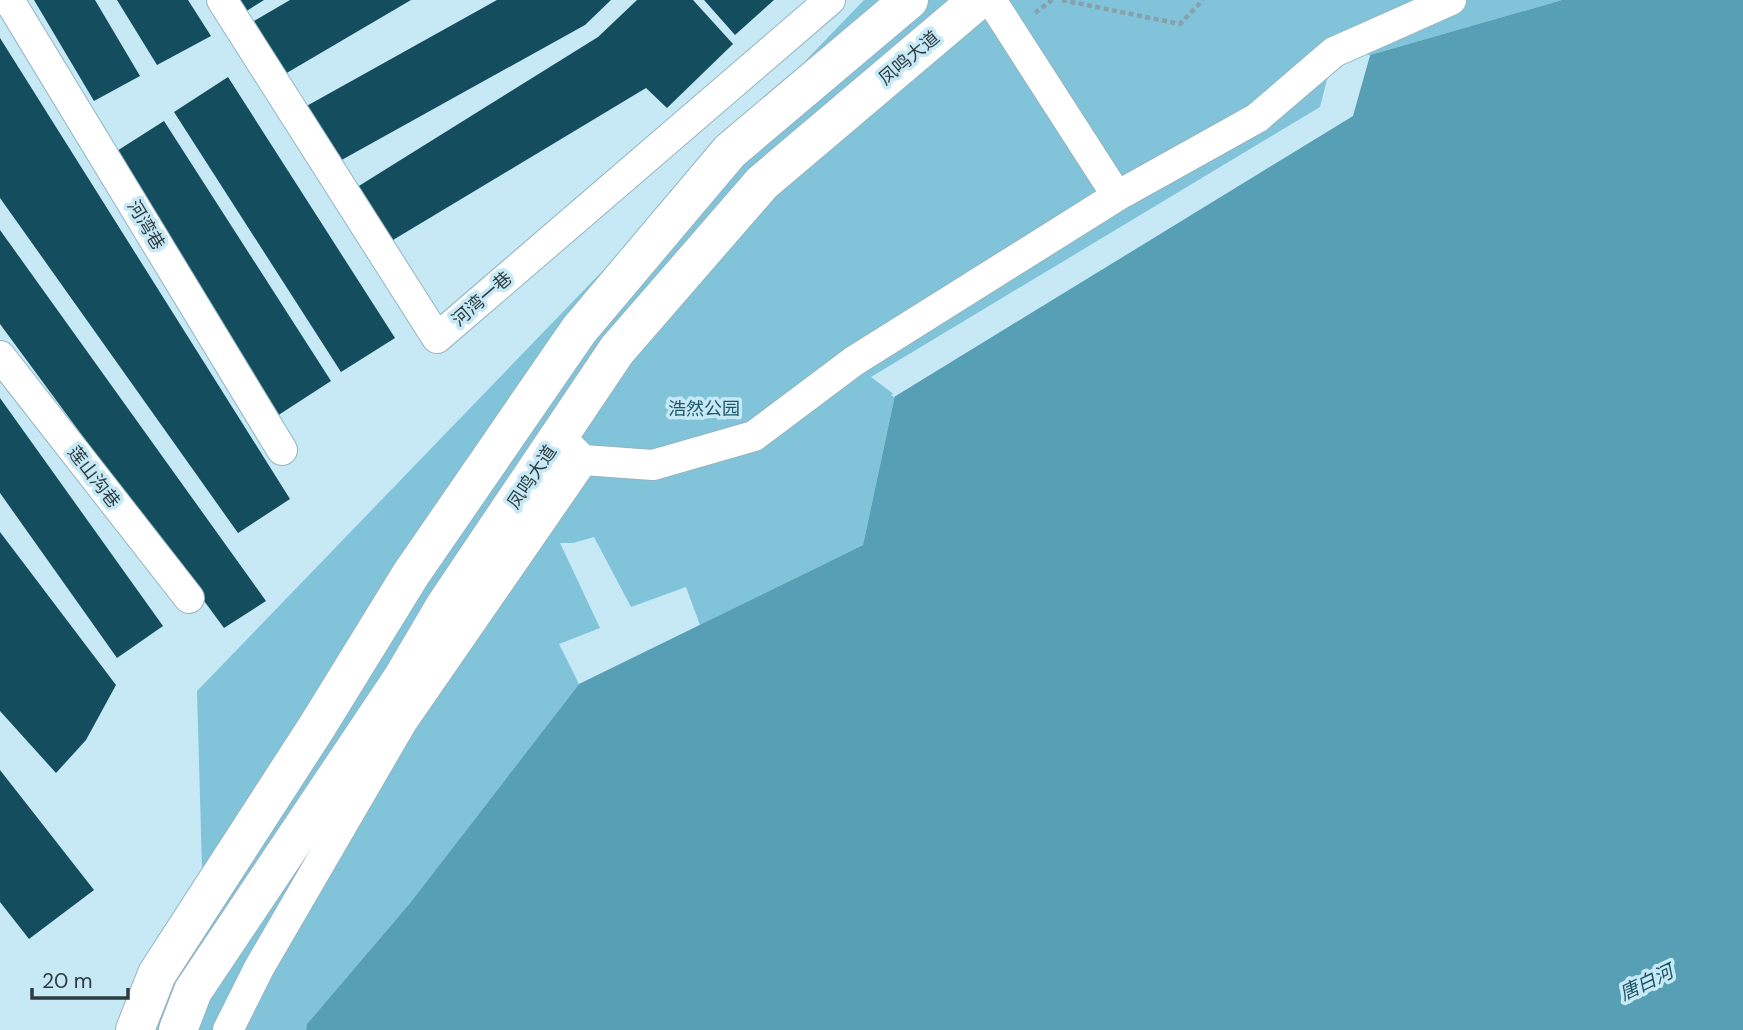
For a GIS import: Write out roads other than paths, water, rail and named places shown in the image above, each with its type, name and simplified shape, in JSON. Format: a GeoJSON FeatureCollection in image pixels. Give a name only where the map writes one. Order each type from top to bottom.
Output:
{"type":"FeatureCollection","features":[{"type":"Feature","properties":{"kind":"main road"},"geometry":{"type":"LineString","coordinates":[[135,1030],[157,974],[419,563],[587,319],[730,151],[909,0]]}},
{"type":"Feature","properties":{"kind":"main road","name":"凤鸣大道"},"geometry":{"type":"LineString","coordinates":[[178,1030],[193,991],[403,677],[446,604],[571,448],[617,350],[762,183],[978,0]]}},
{"type":"Feature","properties":{"kind":"street","name":"河湾巷"},"geometry":{"type":"LineString","coordinates":[[9,0],[282,450]]}},
{"type":"Feature","properties":{"kind":"street","name":"河湾一巷"},"geometry":{"type":"LineString","coordinates":[[222,0],[437,338],[830,0]]}},
{"type":"Feature","properties":{"kind":"street"},"geometry":{"type":"LineString","coordinates":[[991,0],[1117,196]]}},
{"type":"Feature","properties":{"kind":"street"},"geometry":{"type":"LineString","coordinates":[[228,1030],[258,968],[402,722],[571,448],[653,465],[754,436],[854,361],[1117,196],[1257,118],[1334,52],[1451,0]]}},
{"type":"Feature","properties":{"kind":"street","name":"莲山沟巷"},"geometry":{"type":"LineString","coordinates":[[0,356],[189,598]]}},
{"type":"Feature","properties":{"kind":"water","name":"唐白河"},"geometry":{"type":"Polygon","coordinates":[[[1562,0],[1743,0],[1743,1030],[306,1030],[307,1024],[410,903],[579,684],[863,545],[895,395],[1352,116],[1370,55],[1562,0]]]}},
{"type":"Feature","properties":{"kind":"park label","name":"浩然公园"},"geometry":{"type":"Point","coordinates":[704,409]}}]}
